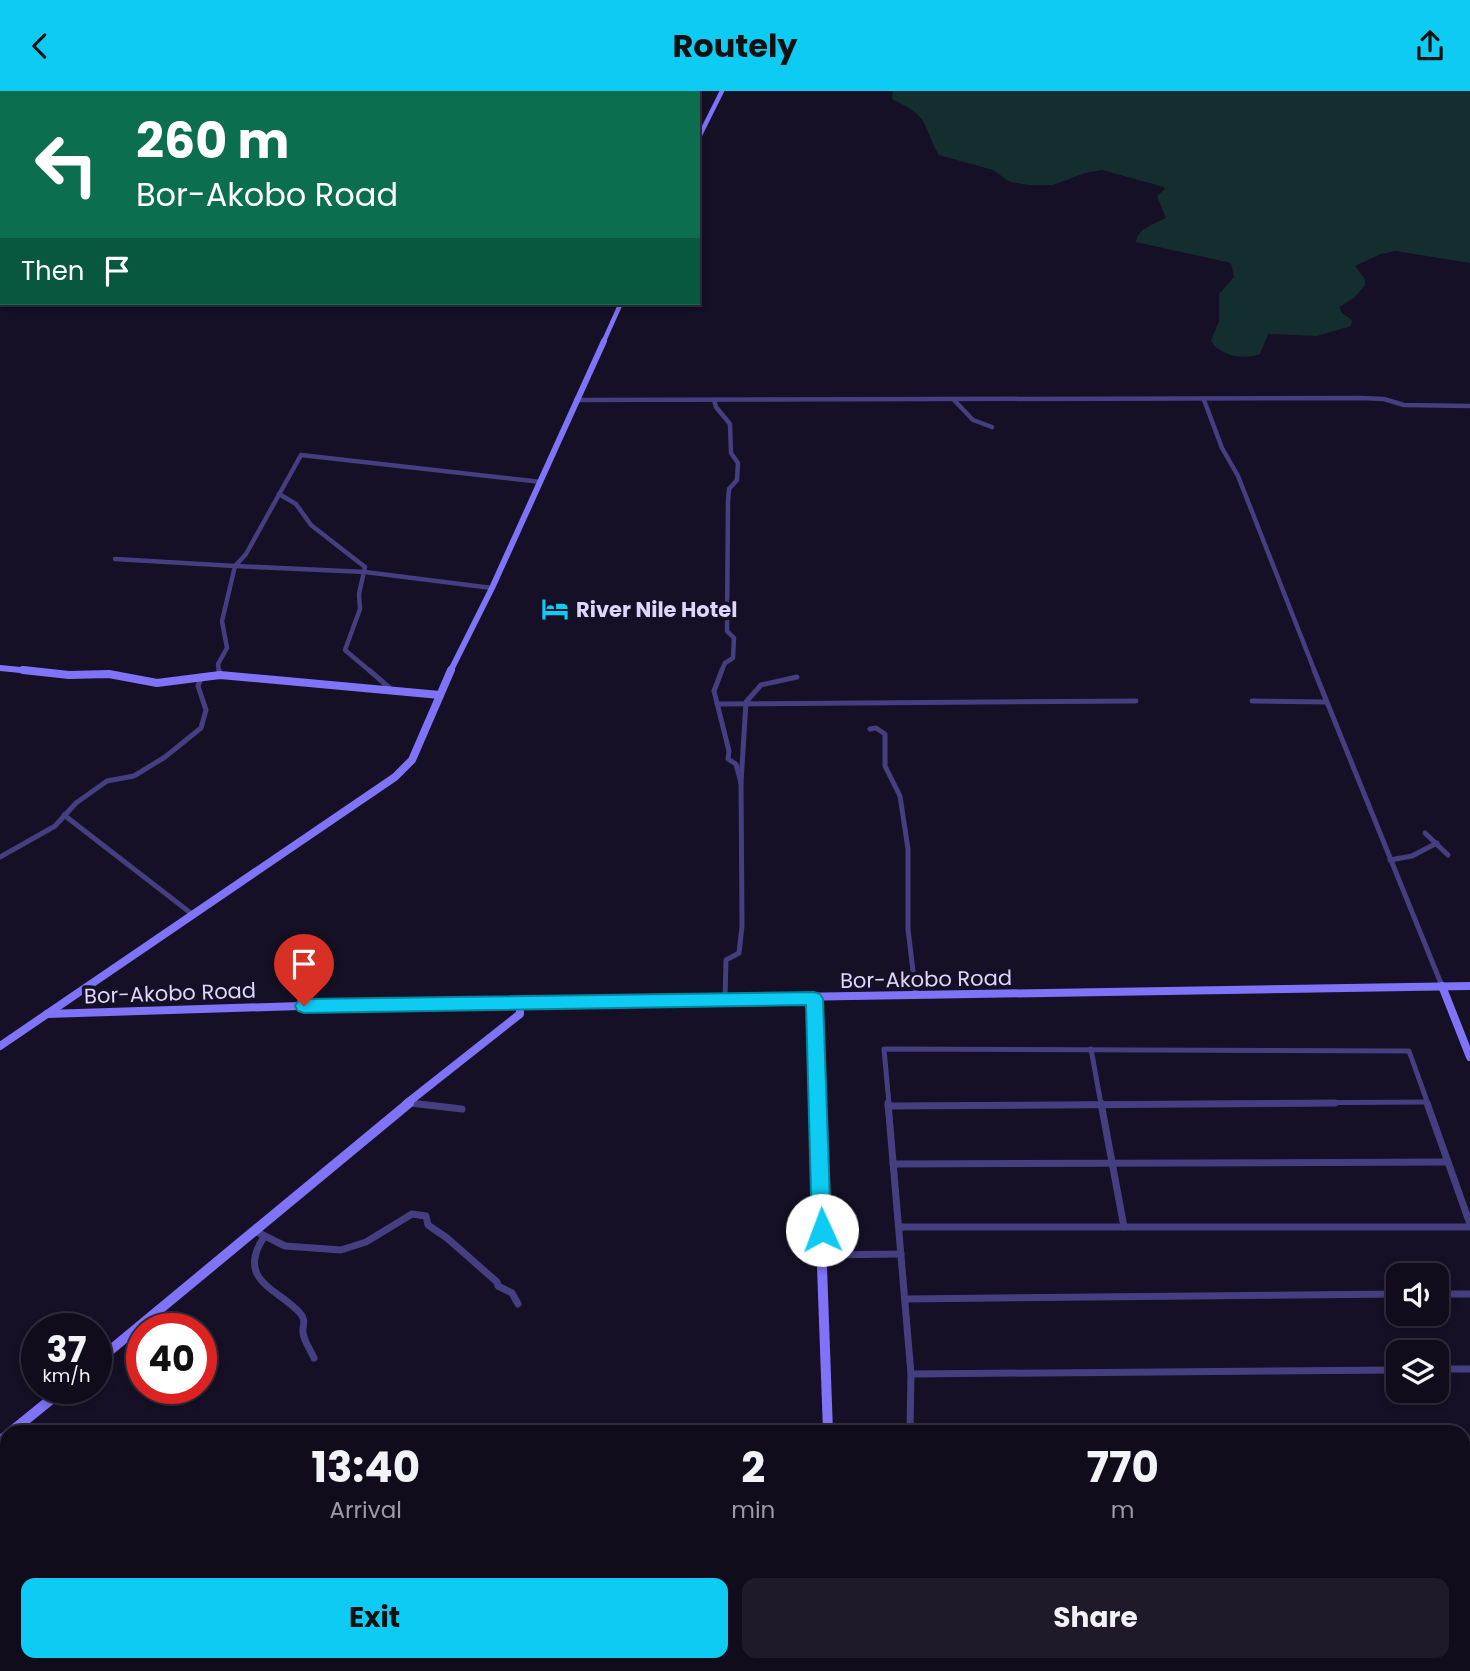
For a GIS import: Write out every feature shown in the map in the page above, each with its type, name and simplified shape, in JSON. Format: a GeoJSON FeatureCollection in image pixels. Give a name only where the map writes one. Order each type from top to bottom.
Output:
{"type":"FeatureCollection","features":[{"type":"Feature","properties":{"kind":"street"},"geometry":{"type":"LineString","coordinates":[[700,135],[722,91]]}},
{"type":"Feature","properties":{"kind":"street"},"geometry":{"type":"LineString","coordinates":[[0,1046],[395,777],[418,750],[440,695],[541,482],[620,305]]}},
{"type":"Feature","properties":{"kind":"street"},"geometry":{"type":"LineString","coordinates":[[576,400],[1360,398],[1384,399],[1404,404],[1470,406]]}},
{"type":"Feature","properties":{"kind":"street"},"geometry":{"type":"LineString","coordinates":[[714,400],[716,407],[730,424],[731,453],[738,463],[737,480],[729,489],[728,501],[727,631],[734,638],[733,658],[725,663],[714,691],[729,751],[728,759],[736,764],[741,783]]}},
{"type":"Feature","properties":{"kind":"street"},"geometry":{"type":"LineString","coordinates":[[954,400],[973,420],[992,427]]}},
{"type":"Feature","properties":{"kind":"street"},"geometry":{"type":"LineString","coordinates":[[1204,400],[1222,448],[1238,476],[1470,1057]]}},
{"type":"Feature","properties":{"kind":"street"},"geometry":{"type":"LineString","coordinates":[[220,675],[218,664],[227,648],[222,621],[235,566],[246,554],[301,455],[541,482]]}},
{"type":"Feature","properties":{"kind":"street"},"geometry":{"type":"LineString","coordinates":[[279,494],[296,504],[311,525],[365,567],[359,594],[360,610],[345,650],[393,691]]}},
{"type":"Feature","properties":{"kind":"street"},"geometry":{"type":"LineString","coordinates":[[115,559],[365,572],[492,588]]}},
{"type":"Feature","properties":{"kind":"street"},"geometry":{"type":"LineString","coordinates":[[0,668],[69,675],[108,674],[157,683],[220,675],[440,695]]}},
{"type":"Feature","properties":{"kind":"street"},"geometry":{"type":"LineString","coordinates":[[725,999],[726,960],[739,953],[742,926],[741,783],[746,702],[750,693],[760,684],[797,677]]}},
{"type":"Feature","properties":{"kind":"street"},"geometry":{"type":"LineString","coordinates":[[0,857],[55,826],[64,815],[107,781],[134,776],[165,757],[201,728],[206,710],[198,686],[201,678]]}},
{"type":"Feature","properties":{"kind":"street"},"geometry":{"type":"LineString","coordinates":[[717,704],[1136,701]]}},
{"type":"Feature","properties":{"kind":"street"},"geometry":{"type":"LineString","coordinates":[[1252,701],[1326,702]]}},
{"type":"Feature","properties":{"kind":"street"},"geometry":{"type":"LineString","coordinates":[[870,729],[876,728],[885,734],[885,766],[900,796],[908,849],[908,929],[916,997]]}},
{"type":"Feature","properties":{"kind":"street"},"geometry":{"type":"LineString","coordinates":[[64,815],[192,914]]}},
{"type":"Feature","properties":{"kind":"street"},"geometry":{"type":"LineString","coordinates":[[1425,833],[1448,855]]}},
{"type":"Feature","properties":{"kind":"street"},"geometry":{"type":"LineString","coordinates":[[1390,860],[1412,856],[1426,846],[1434,846],[1437,843]]}},
{"type":"Feature","properties":{"kind":"street","name":"Bor-Akobo Road"},"geometry":{"type":"LineString","coordinates":[[47,1014],[351,1005],[1470,986]]}},
{"type":"Feature","properties":{"kind":"street"},"geometry":{"type":"LineString","coordinates":[[814,999],[828,1425]]}},
{"type":"Feature","properties":{"kind":"street"},"geometry":{"type":"LineString","coordinates":[[112,1348],[406,1103],[520,1014],[520,1003]]}},
{"type":"Feature","properties":{"kind":"street"},"geometry":{"type":"LineString","coordinates":[[899,1227],[1470,1225],[1409,1051],[884,1049],[911,1374],[910,1425]]}},
{"type":"Feature","properties":{"kind":"street"},"geometry":{"type":"LineString","coordinates":[[1091,1049],[1124,1227]]}},
{"type":"Feature","properties":{"kind":"street"},"geometry":{"type":"LineString","coordinates":[[888,1106],[1427,1102]]}},
{"type":"Feature","properties":{"kind":"street"},"geometry":{"type":"LineString","coordinates":[[406,1103],[462,1109]]}},
{"type":"Feature","properties":{"kind":"street"},"geometry":{"type":"LineString","coordinates":[[893,1164],[1448,1162]]}},
{"type":"Feature","properties":{"kind":"street"},"geometry":{"type":"LineString","coordinates":[[255,1231],[285,1246],[341,1250],[366,1242],[412,1214],[421,1214],[426,1216],[428,1225],[457,1244],[498,1286],[512,1293],[518,1304]]}},
{"type":"Feature","properties":{"kind":"street"},"geometry":{"type":"LineString","coordinates":[[264,1237],[257,1246],[253,1261],[263,1286],[279,1296],[290,1308],[299,1311],[305,1322],[303,1333],[314,1358]]}},
{"type":"Feature","properties":{"kind":"street"},"geometry":{"type":"LineString","coordinates":[[823,1255],[901,1254]]}},
{"type":"Feature","properties":{"kind":"street"},"geometry":{"type":"LineString","coordinates":[[905,1299],[1386,1294]]}},
{"type":"Feature","properties":{"kind":"street"},"geometry":{"type":"LineString","coordinates":[[1449,1294],[1470,1294]]}},
{"type":"Feature","properties":{"kind":"street"},"geometry":{"type":"LineString","coordinates":[[1449,1369],[1470,1369]]}},
{"type":"Feature","properties":{"kind":"street"},"geometry":{"type":"LineString","coordinates":[[911,1374],[1386,1370]]}},
{"type":"Feature","properties":{"kind":"street"},"geometry":{"type":"LineString","coordinates":[[19,1425],[45,1404]]}},
{"type":"Feature","properties":{"kind":"green space"},"geometry":{"type":"Polygon","coordinates":[[[893,91],[1470,91],[1470,263],[1396,251],[1381,254],[1355,266],[1365,279],[1365,285],[1354,298],[1339,307],[1342,313],[1352,320],[1351,326],[1317,336],[1268,334],[1260,354],[1247,357],[1226,353],[1211,341],[1219,321],[1219,294],[1234,277],[1231,263],[1136,242],[1143,230],[1166,218],[1157,196],[1164,187],[1102,170],[1085,173],[1053,185],[1010,182],[993,170],[939,155],[919,116],[892,99],[893,91]]]}},
{"type":"Feature","properties":{"kind":"place","name":"River Nile Hotel"},"geometry":{"type":"Point","coordinates":[555,609]}},
{"type":"Feature","properties":{"kind":"route"},"geometry":{"type":"LineString","coordinates":[[304,1006],[814,999],[822,1230]]}}]}
